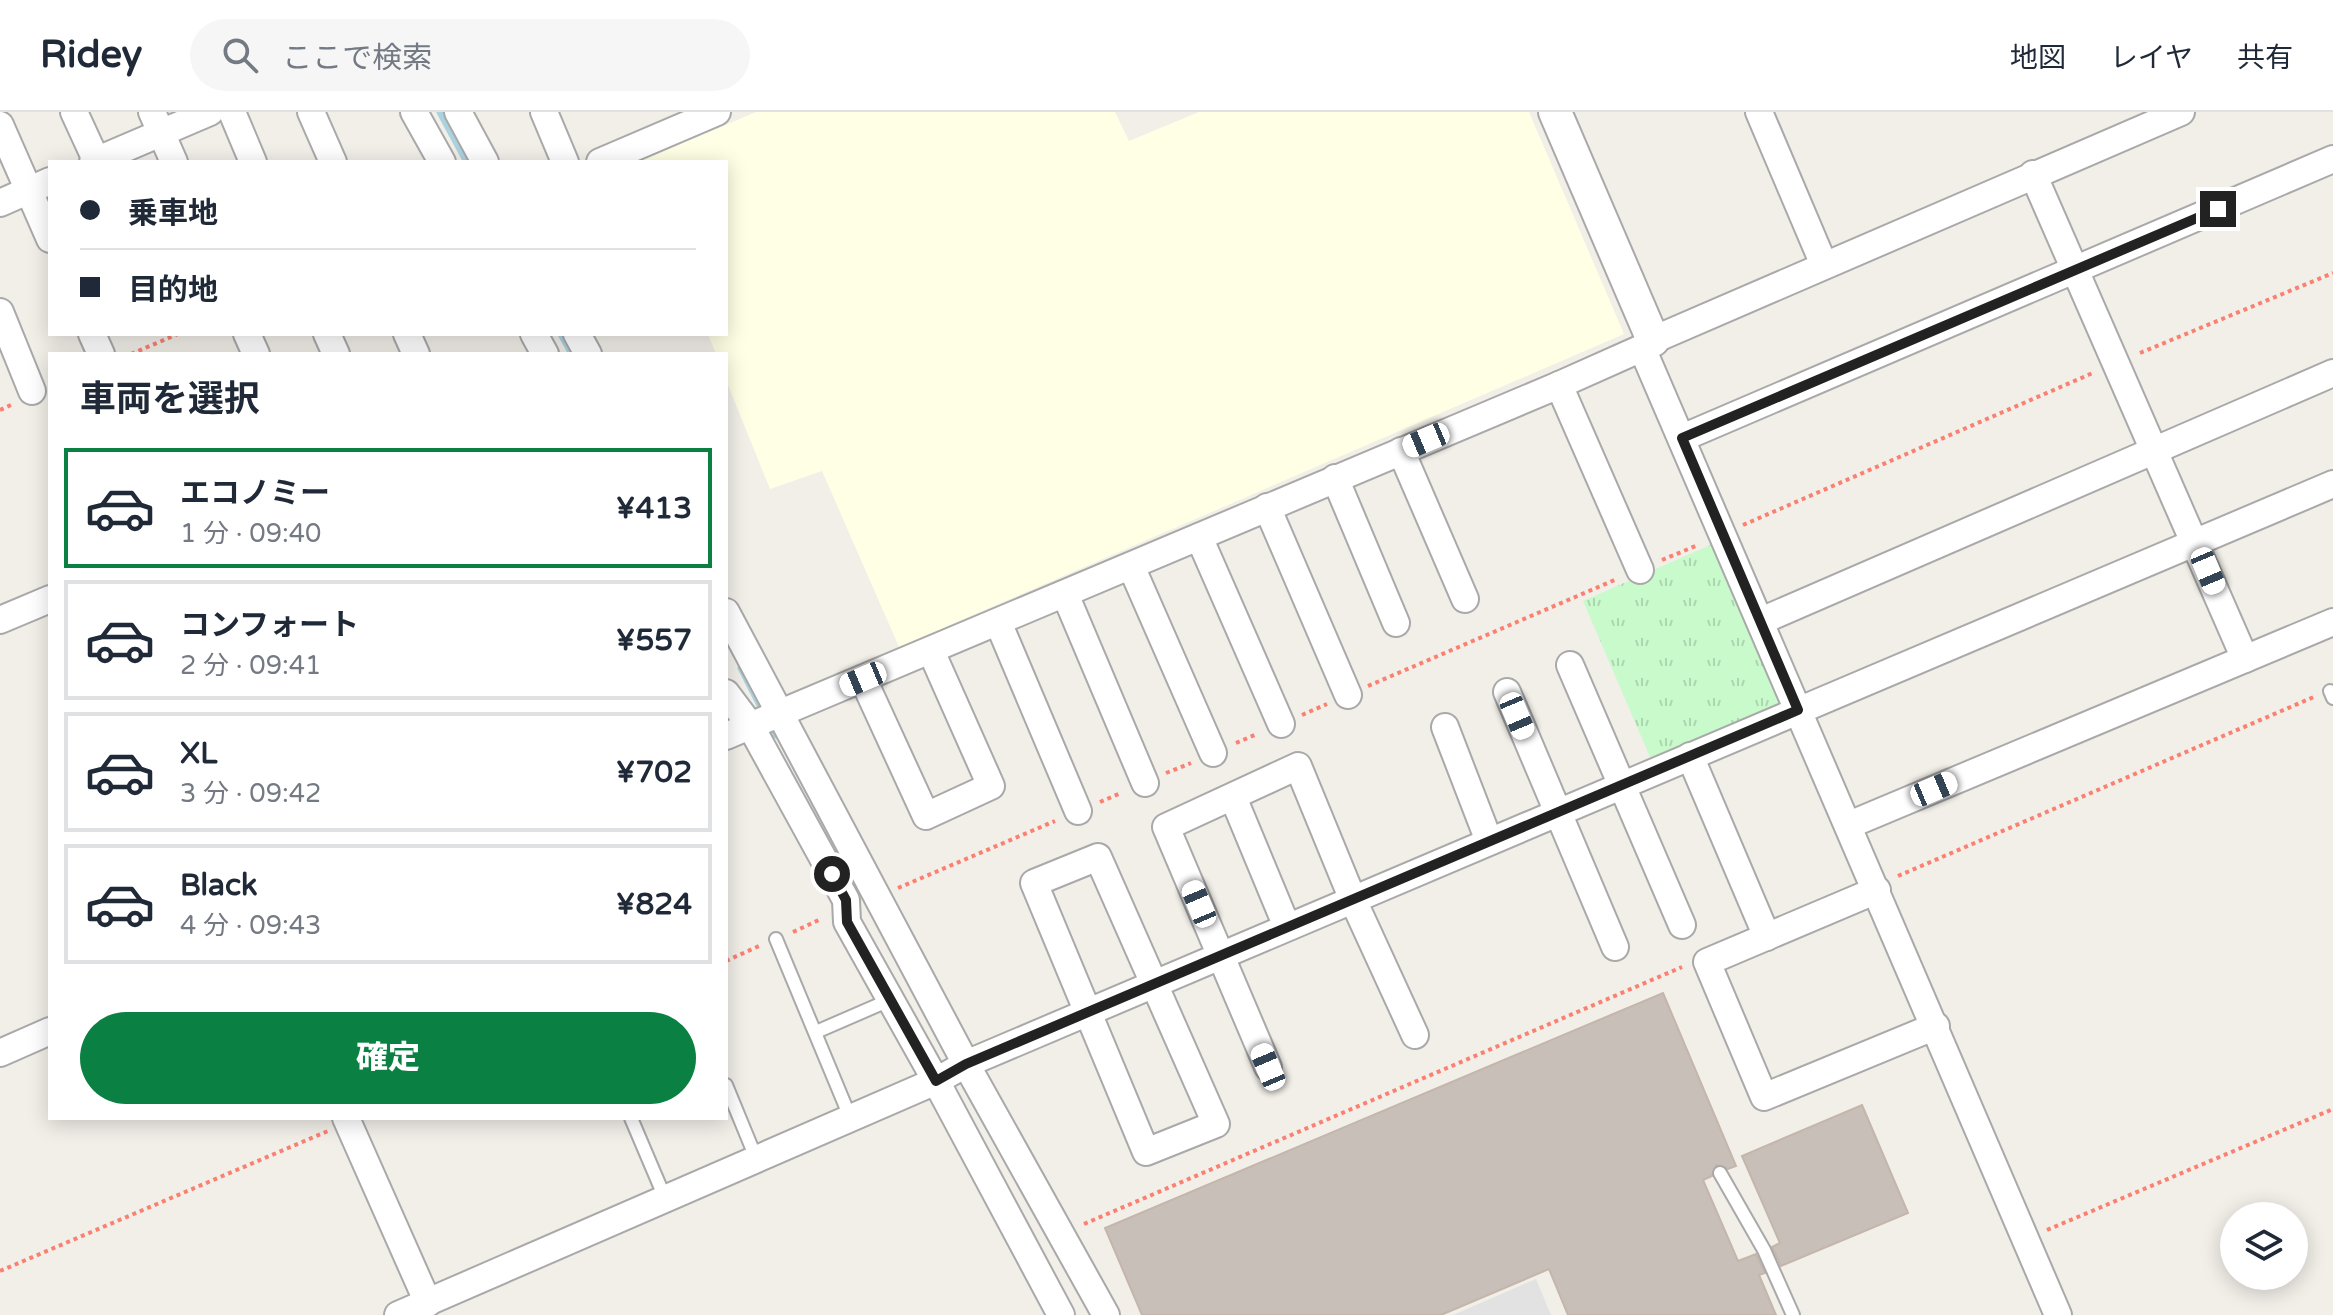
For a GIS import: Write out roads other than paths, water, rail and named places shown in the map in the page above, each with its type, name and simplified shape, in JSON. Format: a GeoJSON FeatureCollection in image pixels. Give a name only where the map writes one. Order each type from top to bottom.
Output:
{"type":"FeatureCollection","features":[{"type":"Feature","properties":{"kind":"street"},"geometry":{"type":"LineString","coordinates":[[74,112],[94,160]]}},
{"type":"Feature","properties":{"kind":"street"},"geometry":{"type":"LineString","coordinates":[[98,160],[157,123],[210,112]]}},
{"type":"Feature","properties":{"kind":"street"},"geometry":{"type":"LineString","coordinates":[[232,112],[252,160]]}},
{"type":"Feature","properties":{"kind":"street"},"geometry":{"type":"LineString","coordinates":[[311,112],[332,160]]}},
{"type":"Feature","properties":{"kind":"street"},"geometry":{"type":"LineString","coordinates":[[414,112],[441,160]]}},
{"type":"Feature","properties":{"kind":"street"},"geometry":{"type":"LineString","coordinates":[[458,112],[484,160]]}},
{"type":"Feature","properties":{"kind":"street"},"geometry":{"type":"LineString","coordinates":[[544,112],[564,160]]}},
{"type":"Feature","properties":{"kind":"street"},"geometry":{"type":"LineString","coordinates":[[605,160],[717,112]]}},
{"type":"Feature","properties":{"kind":"street"},"geometry":{"type":"LineString","coordinates":[[1555,112],[1648,344],[1682,438],[2058,1315]]}},
{"type":"Feature","properties":{"kind":"street"},"geometry":{"type":"LineString","coordinates":[[1759,112],[1824,265]]}},
{"type":"Feature","properties":{"kind":"street"},"geometry":{"type":"LineString","coordinates":[[754,725],[1559,385],[1824,265],[2181,112]]}},
{"type":"Feature","properties":{"kind":"street"},"geometry":{"type":"LineString","coordinates":[[157,123],[173,160]]}},
{"type":"Feature","properties":{"kind":"street"},"geometry":{"type":"LineString","coordinates":[[0,125],[39,186],[48,229]]}},
{"type":"Feature","properties":{"kind":"street"},"geometry":{"type":"LineString","coordinates":[[1682,438],[2333,159]]}},
{"type":"Feature","properties":{"kind":"street"},"geometry":{"type":"LineString","coordinates":[[2033,174],[2245,659]]}},
{"type":"Feature","properties":{"kind":"street"},"geometry":{"type":"LineString","coordinates":[[0,203],[39,186]]}},
{"type":"Feature","properties":{"kind":"street"},"geometry":{"type":"LineString","coordinates":[[0,312],[32,391]]}},
{"type":"Feature","properties":{"kind":"street"},"geometry":{"type":"LineString","coordinates":[[1761,621],[2333,373]]}},
{"type":"Feature","properties":{"kind":"street"},"geometry":{"type":"LineString","coordinates":[[1559,385],[1640,570]]}},
{"type":"Feature","properties":{"kind":"street"},"geometry":{"type":"LineString","coordinates":[[1401,451],[1465,599]]}},
{"type":"Feature","properties":{"kind":"street"},"geometry":{"type":"LineString","coordinates":[[1335,478],[1396,623]]}},
{"type":"Feature","properties":{"kind":"street"},"geometry":{"type":"LineString","coordinates":[[401,1314],[1287,927],[2333,484]]}},
{"type":"Feature","properties":{"kind":"street"},"geometry":{"type":"LineString","coordinates":[[1267,507],[1348,695]]}},
{"type":"Feature","properties":{"kind":"street"},"geometry":{"type":"LineString","coordinates":[[1199,537],[1281,724]]}},
{"type":"Feature","properties":{"kind":"street"},"geometry":{"type":"LineString","coordinates":[[1131,566],[1213,753]]}},
{"type":"Feature","properties":{"kind":"street"},"geometry":{"type":"LineString","coordinates":[[1065,594],[1145,783]]}},
{"type":"Feature","properties":{"kind":"street"},"geometry":{"type":"LineString","coordinates":[[0,620],[48,600]]}},
{"type":"Feature","properties":{"kind":"street"},"geometry":{"type":"LineString","coordinates":[[728,620],[754,725],[846,900],[847,922],[892,999],[952,1072],[1062,1233],[1106,1315]]}},
{"type":"Feature","properties":{"kind":"street"},"geometry":{"type":"LineString","coordinates":[[998,622],[1078,811]]}},
{"type":"Feature","properties":{"kind":"street"},"geometry":{"type":"LineString","coordinates":[[1849,825],[2333,622]]}},
{"type":"Feature","properties":{"kind":"street"},"geometry":{"type":"LineString","coordinates":[[863,679],[926,816],[991,786],[931,651]]}},
{"type":"Feature","properties":{"kind":"street"},"geometry":{"type":"LineString","coordinates":[[1570,665],[1682,925]]}},
{"type":"Feature","properties":{"kind":"street"},"geometry":{"type":"LineString","coordinates":[[1507,692],[1615,947]]}},
{"type":"Feature","properties":{"kind":"street"},"geometry":{"type":"LineString","coordinates":[[728,695],[754,725],[877,896],[1061,1315]]}},
{"type":"Feature","properties":{"kind":"street"},"geometry":{"type":"LineString","coordinates":[[1445,727],[1489,841]]}},
{"type":"Feature","properties":{"kind":"street"},"geometry":{"type":"LineString","coordinates":[[1690,756],[1767,937]]}},
{"type":"Feature","properties":{"kind":"street"},"geometry":{"type":"LineString","coordinates":[[1268,1067],[1166,827],[1298,766],[1353,900],[1415,1035]]}},
{"type":"Feature","properties":{"kind":"street"},"geometry":{"type":"LineString","coordinates":[[1233,797],[1287,927]]}},
{"type":"Feature","properties":{"kind":"street"},"geometry":{"type":"LineString","coordinates":[[1098,857],[1156,985],[1216,1124],[1146,1152],[1034,883],[1098,857]]}},
{"type":"Feature","properties":{"kind":"street"},"geometry":{"type":"LineString","coordinates":[[1877,890],[1707,962],[1764,1097],[1936,1026]]}},
{"type":"Feature","properties":{"kind":"street"},"geometry":{"type":"LineString","coordinates":[[0,1053],[48,1032]]}},
{"type":"Feature","properties":{"kind":"street"},"geometry":{"type":"LineString","coordinates":[[347,1120],[428,1303]]}},
{"type":"Feature","properties":{"kind":"lane"},"geometry":{"type":"LineString","coordinates":[[776,939],[850,1117]]}},
{"type":"Feature","properties":{"kind":"lane"},"geometry":{"type":"LineString","coordinates":[[816,1032],[892,999]]}},
{"type":"Feature","properties":{"kind":"lane"},"geometry":{"type":"LineString","coordinates":[[728,1090],[756,1158]]}},
{"type":"Feature","properties":{"kind":"lane"},"geometry":{"type":"LineString","coordinates":[[632,1120],[665,1198]]}},
{"type":"Feature","properties":{"kind":"lane"},"geometry":{"type":"LineString","coordinates":[[1720,1173],[1764,1250],[1793,1315]]}},
{"type":"Feature","properties":{"kind":"waterway"},"geometry":{"type":"LineString","coordinates":[[440,112],[466,160]]}},
{"type":"Feature","properties":{"kind":"waterway"},"geometry":{"type":"LineString","coordinates":[[562,336],[571,352]]}},
{"type":"Feature","properties":{"kind":"waterway"},"geometry":{"type":"LineString","coordinates":[[741,668],[775,735]]}}]}
